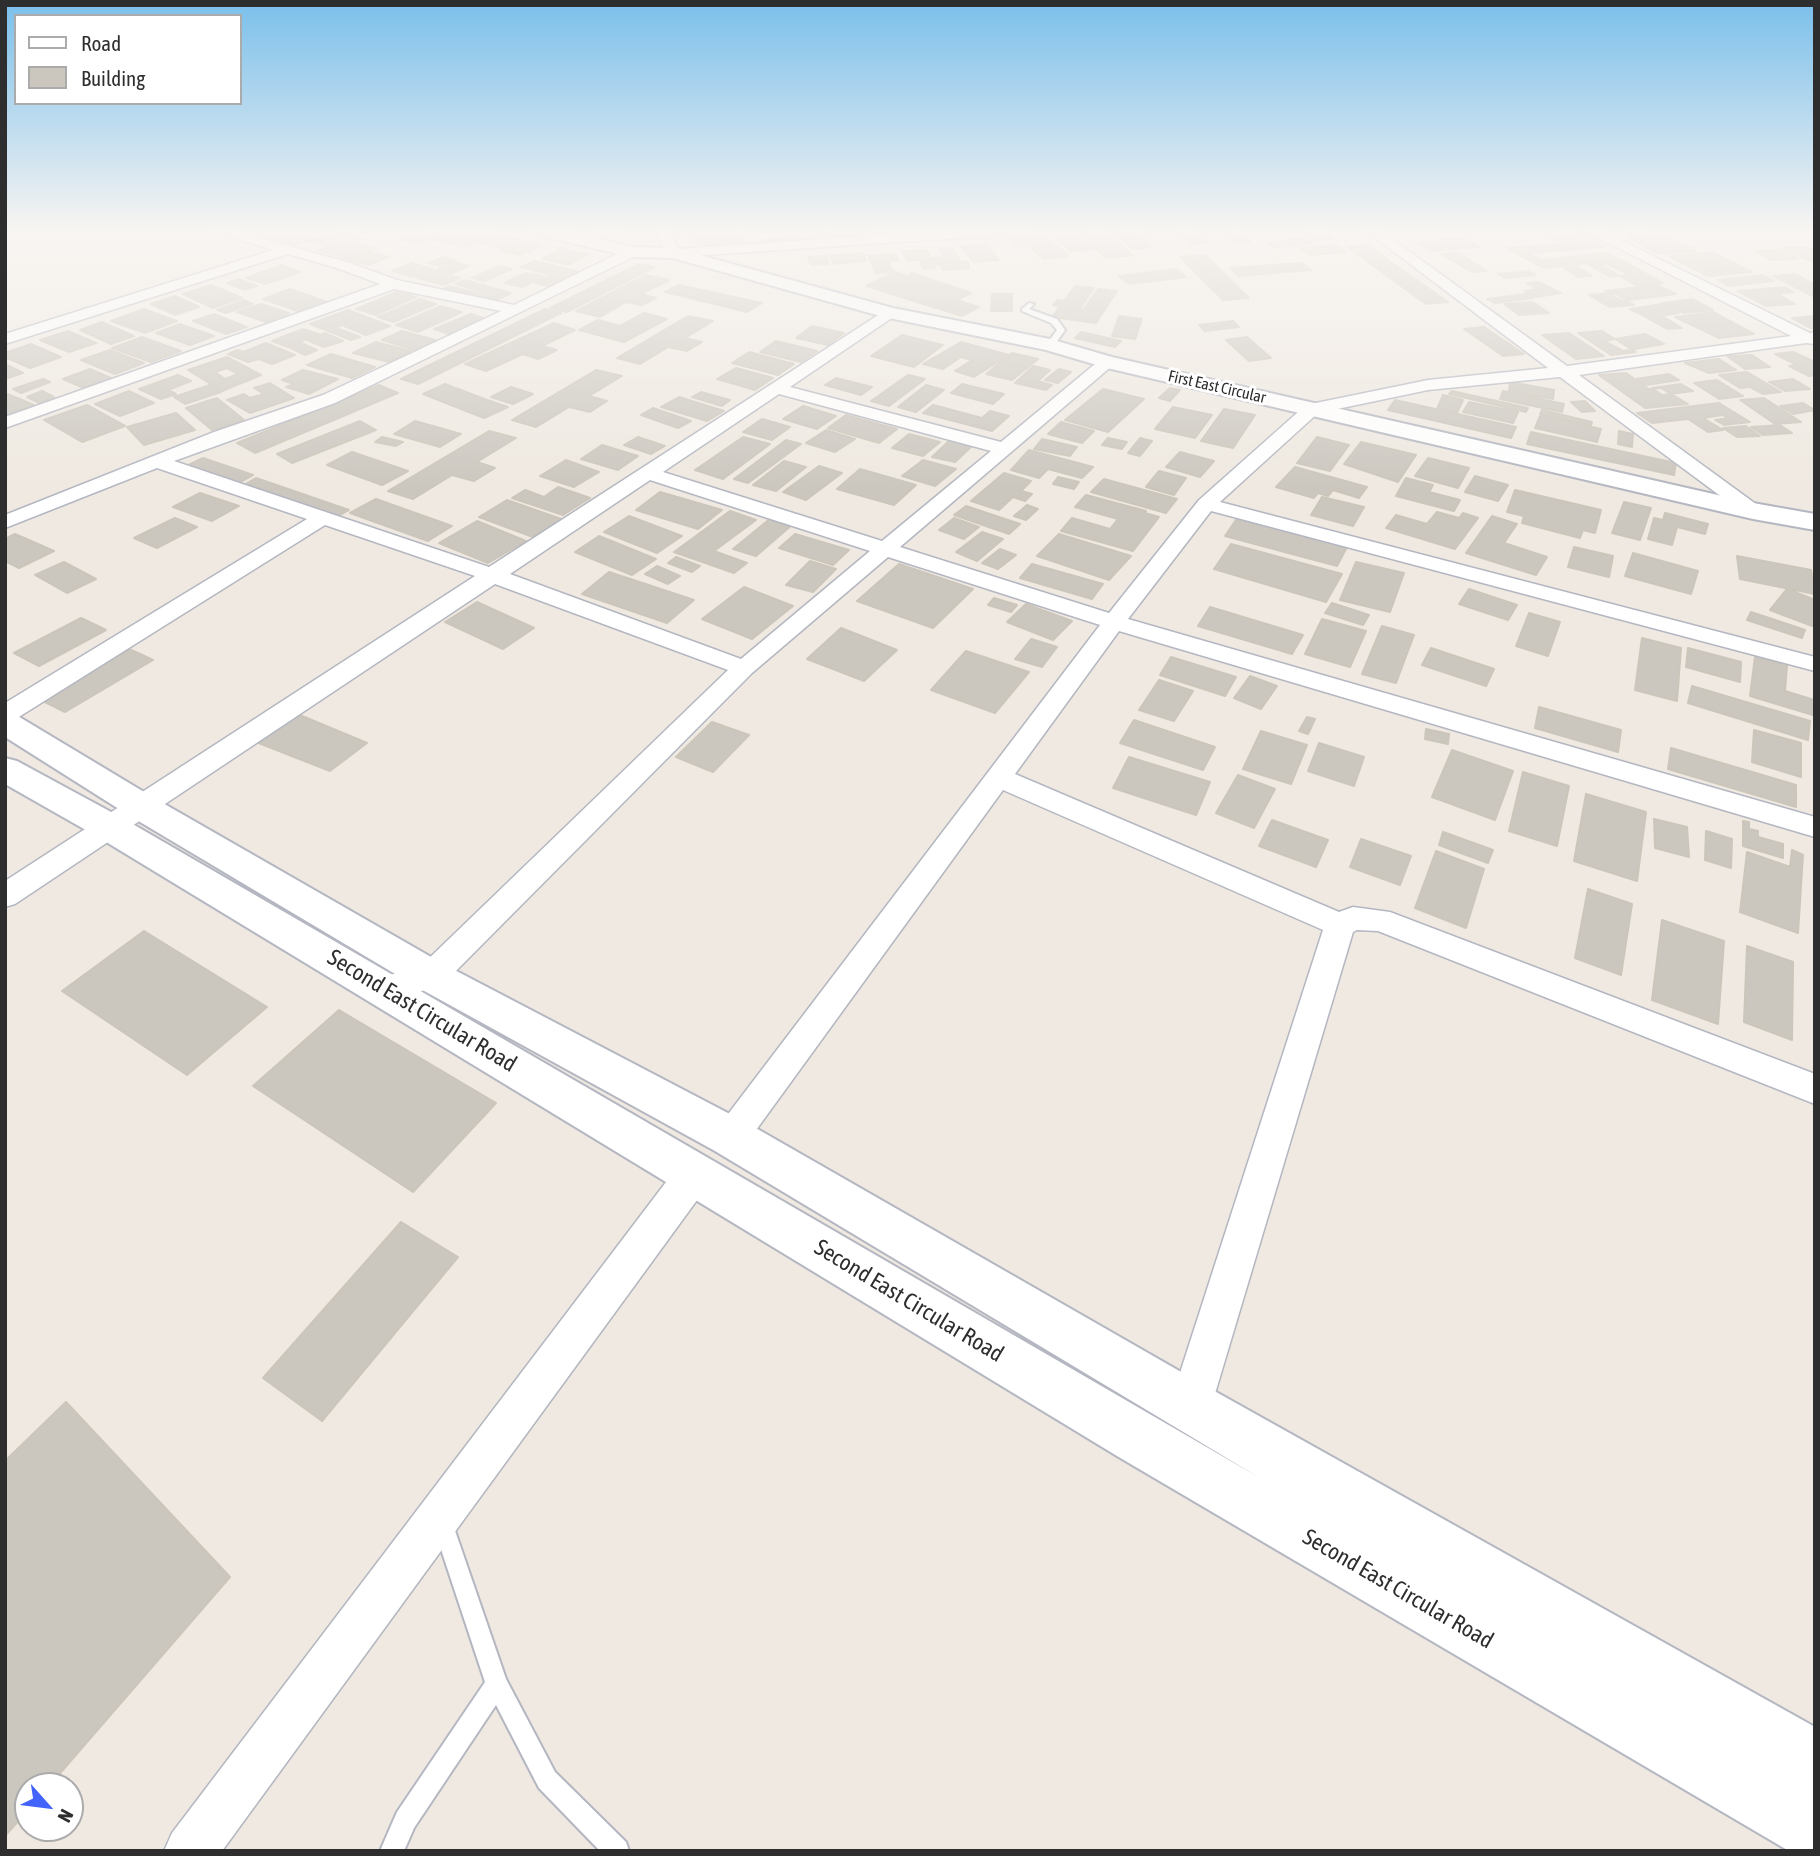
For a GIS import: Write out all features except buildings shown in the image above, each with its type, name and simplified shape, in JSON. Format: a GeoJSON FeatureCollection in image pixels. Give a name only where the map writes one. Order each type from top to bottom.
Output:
{"type":"FeatureCollection","features":[{"type":"Feature","properties":{"kind":"main road","name":"First East Circular"},"geometry":{"type":"LineString","coordinates":[[909,317],[1050,345],[1107,362],[1753,512],[1815,522]]}},
{"type":"Feature","properties":{"kind":"main road","name":"Second East Circular Road"},"geometry":{"type":"LineString","coordinates":[[5,722],[127,817],[384,989],[1136,1437],[1814,1836]]}},
{"type":"Feature","properties":{"kind":"main road","name":"Second East Circular Road"},"geometry":{"type":"LineString","coordinates":[[5,769],[127,817],[732,1138],[1191,1407],[1815,1763]]}},
{"type":"Feature","properties":{"kind":"street"},"geometry":{"type":"LineString","coordinates":[[5,339],[76,317]]}},
{"type":"Feature","properties":{"kind":"street"},"geometry":{"type":"LineString","coordinates":[[5,423],[302,317]]}},
{"type":"Feature","properties":{"kind":"street"},"geometry":{"type":"LineString","coordinates":[[5,523],[220,436],[329,399],[502,317]]}},
{"type":"Feature","properties":{"kind":"street"},"geometry":{"type":"LineString","coordinates":[[5,896],[885,317]]}},
{"type":"Feature","properties":{"kind":"street"},"geometry":{"type":"LineString","coordinates":[[1489,317],[1753,512]]}},
{"type":"Feature","properties":{"kind":"street"},"geometry":{"type":"LineString","coordinates":[[1767,317],[1813,339]]}},
{"type":"Feature","properties":{"kind":"street"},"geometry":{"type":"LineString","coordinates":[[732,1138],[1114,622],[1206,504],[1312,409],[1428,385],[1619,366],[1813,339]]}},
{"type":"Feature","properties":{"kind":"street"},"geometry":{"type":"LineString","coordinates":[[384,989],[431,976],[744,668],[1107,362]]}},
{"type":"Feature","properties":{"kind":"street"},"geometry":{"type":"LineString","coordinates":[[774,388],[1002,448]]}},
{"type":"Feature","properties":{"kind":"street"},"geometry":{"type":"LineString","coordinates":[[158,462],[492,575],[744,668]]}},
{"type":"Feature","properties":{"kind":"street"},"geometry":{"type":"LineString","coordinates":[[646,473],[1114,622],[1815,827]]}},
{"type":"Feature","properties":{"kind":"street"},"geometry":{"type":"LineString","coordinates":[[1206,504],[1815,664]]}},
{"type":"Feature","properties":{"kind":"street"},"geometry":{"type":"LineString","coordinates":[[5,714],[322,517]]}},
{"type":"Feature","properties":{"kind":"street"},"geometry":{"type":"LineString","coordinates":[[999,778],[1340,925]]}},
{"type":"Feature","properties":{"kind":"street"},"geometry":{"type":"LineString","coordinates":[[1191,1407],[1340,925],[1353,918],[1380,920],[1815,1089]]}},
{"type":"Feature","properties":{"kind":"street"},"geometry":{"type":"LineString","coordinates":[[190,1851],[695,1172]]}},
{"type":"Feature","properties":{"kind":"lane"},"geometry":{"type":"LineString","coordinates":[[1042,317],[1054,321],[1061,330],[1050,345]]}},
{"type":"Feature","properties":{"kind":"lane"},"geometry":{"type":"LineString","coordinates":[[440,1514],[497,1684],[547,1780],[617,1851]]}},
{"type":"Feature","properties":{"kind":"lane"},"geometry":{"type":"LineString","coordinates":[[392,1851],[405,1820],[497,1684]]}}]}
